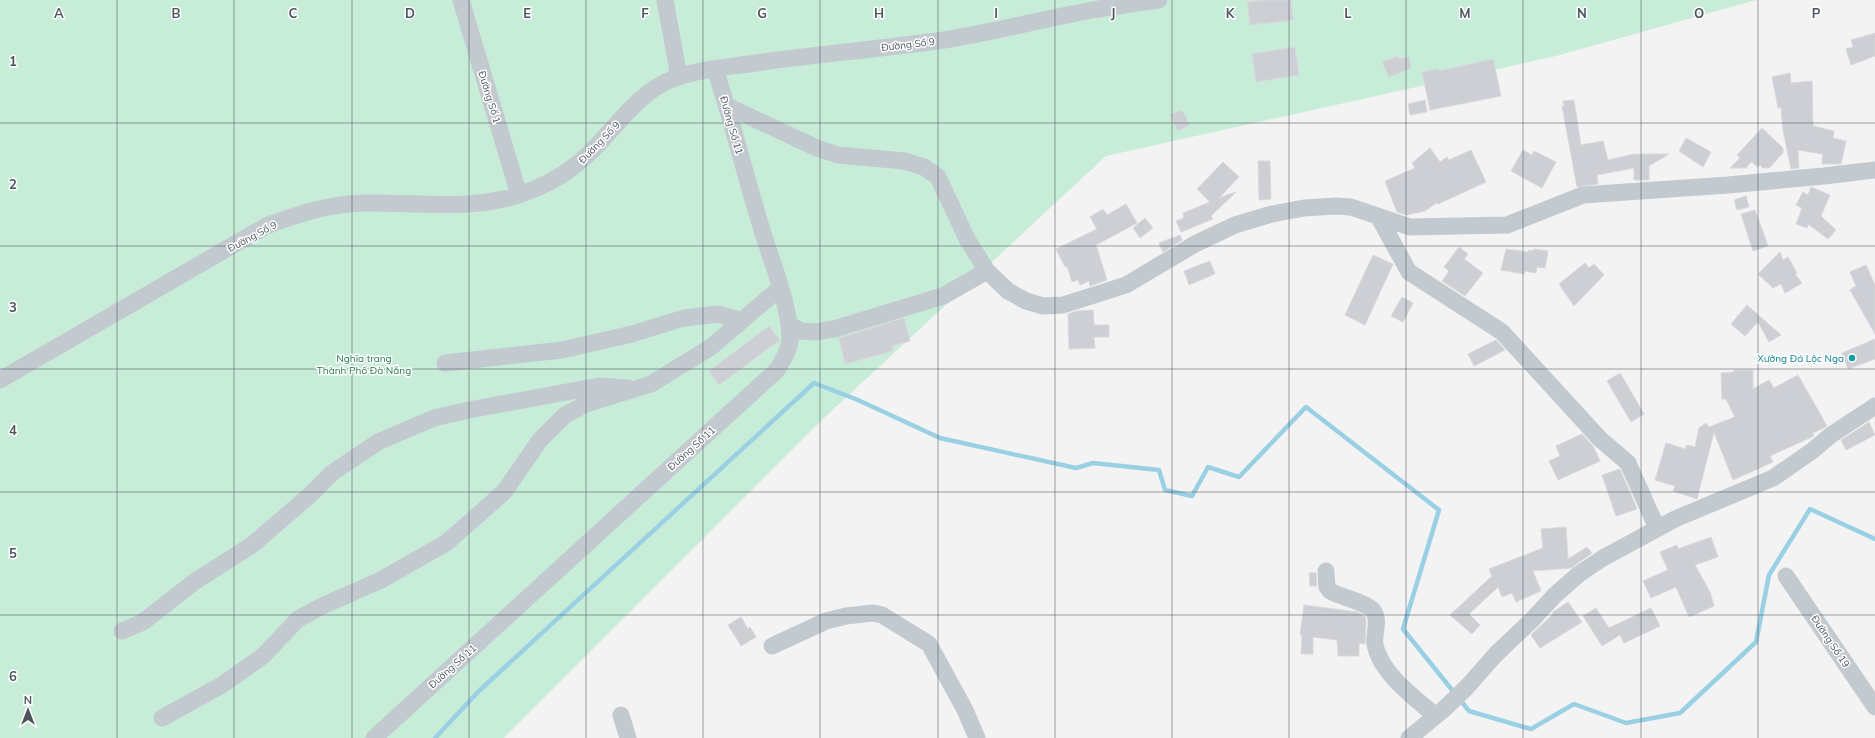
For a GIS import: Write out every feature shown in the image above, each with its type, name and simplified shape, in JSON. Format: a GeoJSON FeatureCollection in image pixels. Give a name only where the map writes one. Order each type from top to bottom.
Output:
{"type":"FeatureCollection","features":[{"type":"Feature","properties":{"kind":"street","name":"Đường Số 1"},"geometry":{"type":"LineString","coordinates":[[462,0],[519,195]]}},
{"type":"Feature","properties":{"kind":"street"},"geometry":{"type":"LineString","coordinates":[[664,0],[679,77]]}},
{"type":"Feature","properties":{"kind":"street","name":"Đường Số 9"},"geometry":{"type":"LineString","coordinates":[[0,379],[266,226],[298,214],[326,207],[360,204],[474,204],[519,195],[560,176],[579,164],[641,98],[655,88],[679,77],[715,69],[945,39],[1092,5],[1159,0]]}},
{"type":"Feature","properties":{"kind":"street","name":"Đường Số 11"},"geometry":{"type":"LineString","coordinates":[[374,738],[777,370],[786,355],[790,342],[789,324],[777,273],[761,226],[715,69]]}},
{"type":"Feature","properties":{"kind":"street"},"geometry":{"type":"LineString","coordinates":[[727,106],[819,149],[838,155],[904,161],[924,167],[938,177],[967,239],[987,271],[1008,291],[1026,301],[1043,306],[1062,305],[1126,285],[1195,244],[1235,225],[1265,216],[1304,208],[1336,206],[1351,207],[1410,228],[1507,225],[1583,195],[1742,183],[1875,170]]}},
{"type":"Feature","properties":{"kind":"street"},"geometry":{"type":"LineString","coordinates":[[1378,216],[1409,272],[1502,332],[1600,440],[1628,463],[1657,528]]}},
{"type":"Feature","properties":{"kind":"street"},"geometry":{"type":"LineString","coordinates":[[789,324],[801,331],[815,332],[834,329],[943,296],[987,271]]}},
{"type":"Feature","properties":{"kind":"street"},"geometry":{"type":"LineString","coordinates":[[162,718],[222,685],[263,656],[298,618],[381,580],[446,542],[504,492],[540,440],[565,415],[586,404],[651,384],[711,347],[780,288]]}},
{"type":"Feature","properties":{"kind":"street"},"geometry":{"type":"LineString","coordinates":[[445,363],[562,350],[632,334],[684,318],[718,314],[742,321]]}},
{"type":"Feature","properties":{"kind":"street"},"geometry":{"type":"LineString","coordinates":[[122,631],[143,622],[200,578],[252,545],[310,495],[332,473],[378,442],[434,418],[469,410],[599,386],[637,388]]}},
{"type":"Feature","properties":{"kind":"street"},"geometry":{"type":"LineString","coordinates":[[1409,738],[1440,713],[1467,687],[1496,654],[1532,620],[1555,595],[1579,574],[1603,558],[1657,528],[1773,478],[1873,412]]}},
{"type":"Feature","properties":{"kind":"street"},"geometry":{"type":"LineString","coordinates":[[1326,571],[1327,587],[1330,591],[1367,606],[1374,612],[1376,621],[1375,643],[1381,661],[1400,685],[1440,713]]}},
{"type":"Feature","properties":{"kind":"street","name":"Đường Số 19"},"geometry":{"type":"LineString","coordinates":[[1786,576],[1875,707]]}},
{"type":"Feature","properties":{"kind":"street"},"geometry":{"type":"LineString","coordinates":[[772,646],[826,621],[846,616],[873,614],[882,615],[929,644],[965,710],[977,738]]}},
{"type":"Feature","properties":{"kind":"street"},"geometry":{"type":"LineString","coordinates":[[621,715],[628,738]]}},
{"type":"Feature","properties":{"kind":"green space","name":"Nghĩa trang Thành Phố Đà Nẵng"},"geometry":{"type":"Polygon","coordinates":[[[0,0],[1756,0],[1556,56],[1106,156],[825,417],[504,738],[0,738],[0,0]]]}},
{"type":"Feature","properties":{"kind":"building"},"geometry":{"type":"Polygon","coordinates":[[[1262,0],[1291,0],[1293,20],[1250,25],[1247,2],[1262,0]]]}},
{"type":"Feature","properties":{"kind":"building"},"geometry":{"type":"Polygon","coordinates":[[[1875,33],[1875,56],[1851,65],[1846,49],[1853,47],[1851,40],[1875,33]]]}},
{"type":"Feature","properties":{"kind":"building"},"geometry":{"type":"Polygon","coordinates":[[[1295,47],[1299,75],[1256,82],[1252,54],[1295,47]]]}},
{"type":"Feature","properties":{"kind":"building"},"geometry":{"type":"Polygon","coordinates":[[[1397,56],[1399,59],[1409,57],[1411,68],[1389,77],[1382,62],[1397,56]]]}},
{"type":"Feature","properties":{"kind":"building"},"geometry":{"type":"Polygon","coordinates":[[[1493,59],[1501,96],[1430,110],[1422,72],[1438,69],[1439,71],[1493,59]]]}},
{"type":"Feature","properties":{"kind":"building"},"geometry":{"type":"Polygon","coordinates":[[[1790,73],[1791,83],[1812,81],[1813,126],[1834,131],[1833,138],[1846,141],[1841,164],[1822,164],[1823,154],[1798,150],[1799,168],[1791,169],[1783,130],[1781,107],[1778,108],[1772,77],[1790,73]]]}},
{"type":"Feature","properties":{"kind":"building"},"geometry":{"type":"Polygon","coordinates":[[[1425,100],[1427,112],[1410,115],[1408,104],[1425,100]]]}},
{"type":"Feature","properties":{"kind":"building"},"geometry":{"type":"Polygon","coordinates":[[[1574,100],[1581,145],[1603,141],[1608,160],[1634,154],[1669,154],[1649,166],[1649,180],[1634,180],[1634,168],[1597,175],[1598,184],[1577,187],[1562,106],[1564,106],[1563,101],[1574,100]]]}},
{"type":"Feature","properties":{"kind":"building"},"geometry":{"type":"Polygon","coordinates":[[[1182,110],[1190,125],[1178,131],[1170,115],[1182,110]]]}},
{"type":"Feature","properties":{"kind":"building"},"geometry":{"type":"Polygon","coordinates":[[[1762,128],[1783,148],[1783,153],[1769,168],[1763,168],[1760,165],[1758,167],[1751,162],[1746,168],[1730,168],[1740,158],[1737,155],[1762,128]]]}},
{"type":"Feature","properties":{"kind":"building"},"geometry":{"type":"Polygon","coordinates":[[[1686,138],[1711,152],[1703,167],[1679,151],[1686,138]]]}},
{"type":"Feature","properties":{"kind":"building"},"geometry":{"type":"Polygon","coordinates":[[[1430,148],[1440,162],[1447,157],[1449,160],[1471,150],[1486,182],[1438,204],[1436,203],[1425,211],[1407,215],[1397,212],[1385,181],[1415,168],[1412,163],[1430,148]]]}},
{"type":"Feature","properties":{"kind":"building"},"geometry":{"type":"Polygon","coordinates":[[[1523,150],[1532,155],[1534,151],[1556,162],[1542,188],[1511,171],[1523,150]]]}},
{"type":"Feature","properties":{"kind":"building"},"geometry":{"type":"Polygon","coordinates":[[[1258,161],[1270,161],[1271,199],[1259,200],[1258,161]]]}},
{"type":"Feature","properties":{"kind":"building"},"geometry":{"type":"Polygon","coordinates":[[[1223,162],[1239,177],[1219,198],[1236,192],[1211,216],[1213,219],[1181,232],[1176,221],[1184,218],[1183,213],[1210,202],[1197,189],[1223,162]]]}},
{"type":"Feature","properties":{"kind":"building"},"geometry":{"type":"Polygon","coordinates":[[[1811,187],[1830,195],[1821,216],[1836,230],[1828,239],[1808,224],[1807,228],[1796,224],[1802,208],[1796,205],[1803,192],[1808,195],[1811,187]]]}},
{"type":"Feature","properties":{"kind":"building"},"geometry":{"type":"Polygon","coordinates":[[[1746,196],[1749,207],[1737,210],[1734,200],[1746,196]]]}},
{"type":"Feature","properties":{"kind":"building"},"geometry":{"type":"Polygon","coordinates":[[[1126,204],[1137,223],[1096,245],[1107,280],[1090,286],[1089,281],[1080,285],[1078,280],[1072,282],[1067,266],[1065,267],[1056,249],[1097,229],[1090,217],[1103,209],[1107,215],[1126,204]]]}},
{"type":"Feature","properties":{"kind":"building"},"geometry":{"type":"Polygon","coordinates":[[[1755,210],[1768,246],[1753,251],[1741,214],[1755,210]]]}},
{"type":"Feature","properties":{"kind":"building"},"geometry":{"type":"Polygon","coordinates":[[[1145,218],[1153,228],[1140,238],[1133,228],[1145,218]]]}},
{"type":"Feature","properties":{"kind":"building"},"geometry":{"type":"Polygon","coordinates":[[[1180,235],[1182,240],[1163,252],[1159,243],[1180,235]]]}},
{"type":"Feature","properties":{"kind":"building"},"geometry":{"type":"Polygon","coordinates":[[[1459,247],[1468,254],[1464,259],[1483,273],[1465,296],[1442,281],[1449,271],[1444,267],[1459,247]]]}},
{"type":"Feature","properties":{"kind":"building"},"geometry":{"type":"Polygon","coordinates":[[[1506,249],[1528,252],[1529,250],[1533,251],[1534,249],[1548,251],[1545,268],[1537,267],[1536,273],[1525,271],[1524,274],[1501,270],[1506,249]]]}},
{"type":"Feature","properties":{"kind":"building"},"geometry":{"type":"Polygon","coordinates":[[[1780,252],[1783,260],[1788,257],[1797,273],[1795,274],[1802,283],[1785,293],[1781,284],[1773,288],[1758,274],[1780,252]]]}},
{"type":"Feature","properties":{"kind":"building"},"geometry":{"type":"Polygon","coordinates":[[[1373,255],[1393,264],[1365,325],[1345,315],[1373,255]]]}},
{"type":"Feature","properties":{"kind":"building"},"geometry":{"type":"Polygon","coordinates":[[[1210,261],[1215,274],[1189,285],[1184,271],[1210,261]]]}},
{"type":"Feature","properties":{"kind":"building"},"geometry":{"type":"Polygon","coordinates":[[[1585,263],[1589,268],[1594,264],[1604,275],[1574,306],[1559,284],[1585,263]]]}},
{"type":"Feature","properties":{"kind":"building"},"geometry":{"type":"Polygon","coordinates":[[[1866,265],[1875,285],[1875,334],[1850,290],[1856,286],[1850,272],[1866,265]]]}},
{"type":"Feature","properties":{"kind":"building"},"geometry":{"type":"Polygon","coordinates":[[[1402,297],[1413,303],[1403,322],[1391,316],[1402,297]]]}},
{"type":"Feature","properties":{"kind":"building"},"geometry":{"type":"Polygon","coordinates":[[[1747,305],[1781,335],[1769,342],[1758,322],[1745,336],[1731,324],[1747,305]]]}},
{"type":"Feature","properties":{"kind":"building"},"geometry":{"type":"Polygon","coordinates":[[[1093,310],[1094,325],[1109,325],[1109,337],[1094,337],[1095,348],[1069,349],[1068,314],[1077,311],[1093,310]]]}},
{"type":"Feature","properties":{"kind":"building"},"geometry":{"type":"Polygon","coordinates":[[[904,318],[910,341],[892,346],[893,351],[845,364],[839,338],[904,318]]]}},
{"type":"Feature","properties":{"kind":"building"},"geometry":{"type":"Polygon","coordinates":[[[769,326],[780,340],[719,385],[709,371],[769,326]]]}},
{"type":"Feature","properties":{"kind":"building"},"geometry":{"type":"Polygon","coordinates":[[[1875,339],[1875,359],[1848,369],[1842,353],[1875,339]]]}},
{"type":"Feature","properties":{"kind":"building"},"geometry":{"type":"Polygon","coordinates":[[[1496,340],[1505,350],[1474,366],[1468,354],[1496,340]]]}},
{"type":"Feature","properties":{"kind":"building"},"geometry":{"type":"Polygon","coordinates":[[[1734,370],[1753,370],[1753,389],[1769,380],[1774,388],[1798,375],[1827,426],[1813,433],[1814,436],[1770,456],[1773,462],[1733,480],[1714,432],[1697,499],[1673,491],[1675,486],[1655,480],[1666,443],[1685,449],[1687,445],[1695,447],[1699,428],[1706,423],[1709,427],[1735,417],[1726,399],[1722,399],[1721,373],[1734,372],[1734,370]]]}},
{"type":"Feature","properties":{"kind":"building"},"geometry":{"type":"Polygon","coordinates":[[[1620,373],[1644,414],[1631,422],[1607,381],[1620,373]]]}},
{"type":"Feature","properties":{"kind":"building"},"geometry":{"type":"Polygon","coordinates":[[[1869,422],[1875,435],[1846,450],[1841,440],[1869,422]]]}},
{"type":"Feature","properties":{"kind":"building"},"geometry":{"type":"Polygon","coordinates":[[[1582,434],[1593,446],[1600,461],[1558,480],[1549,461],[1560,456],[1556,446],[1582,434]]]}},
{"type":"Feature","properties":{"kind":"building"},"geometry":{"type":"Polygon","coordinates":[[[1620,469],[1637,509],[1616,516],[1602,475],[1620,469]]]}},
{"type":"Feature","properties":{"kind":"building"},"geometry":{"type":"Polygon","coordinates":[[[1566,527],[1568,559],[1587,547],[1592,553],[1571,568],[1533,571],[1541,591],[1516,602],[1512,593],[1502,597],[1498,587],[1469,614],[1480,625],[1472,634],[1450,615],[1492,576],[1489,569],[1543,548],[1541,529],[1566,527]]]}},
{"type":"Feature","properties":{"kind":"building"},"geometry":{"type":"Polygon","coordinates":[[[1711,537],[1718,557],[1695,565],[1710,592],[1714,606],[1689,617],[1676,587],[1651,598],[1643,581],[1668,570],[1660,552],[1677,545],[1678,549],[1711,537]]]}},
{"type":"Feature","properties":{"kind":"building"},"geometry":{"type":"Polygon","coordinates":[[[1309,573],[1316,573],[1317,586],[1310,586],[1309,573]]]}},
{"type":"Feature","properties":{"kind":"building"},"geometry":{"type":"Polygon","coordinates":[[[1568,602],[1582,622],[1540,648],[1531,635],[1553,614],[1553,612],[1568,602]]]}},
{"type":"Feature","properties":{"kind":"building"},"geometry":{"type":"Polygon","coordinates":[[[1304,605],[1357,612],[1365,616],[1365,644],[1359,643],[1359,656],[1338,656],[1337,640],[1313,637],[1313,654],[1301,654],[1302,635],[1300,635],[1304,605]]]}},
{"type":"Feature","properties":{"kind":"building"},"geometry":{"type":"Polygon","coordinates":[[[1596,608],[1609,628],[1651,608],[1660,626],[1624,643],[1620,635],[1602,646],[1583,616],[1596,608]]]}},
{"type":"Feature","properties":{"kind":"building"},"geometry":{"type":"Polygon","coordinates":[[[741,617],[748,629],[750,627],[756,637],[741,646],[728,625],[741,617]]]}},
{"type":"Feature","properties":{"kind":"waterway"},"geometry":{"type":"LineString","coordinates":[[435,738],[480,690],[814,383],[858,400],[940,438],[1076,468],[1093,463],[1159,470],[1165,490],[1192,496],[1208,467],[1239,477],[1306,407],[1439,510],[1403,629],[1469,711],[1531,729],[1574,704],[1626,723],[1680,713],[1756,642],[1769,575],[1810,509],[1875,539]]}},
{"type":"Feature","properties":{"kind":"place","name":"Xưởng Đá Lộc Nga"},"geometry":{"type":"Point","coordinates":[1852,358]}}]}
